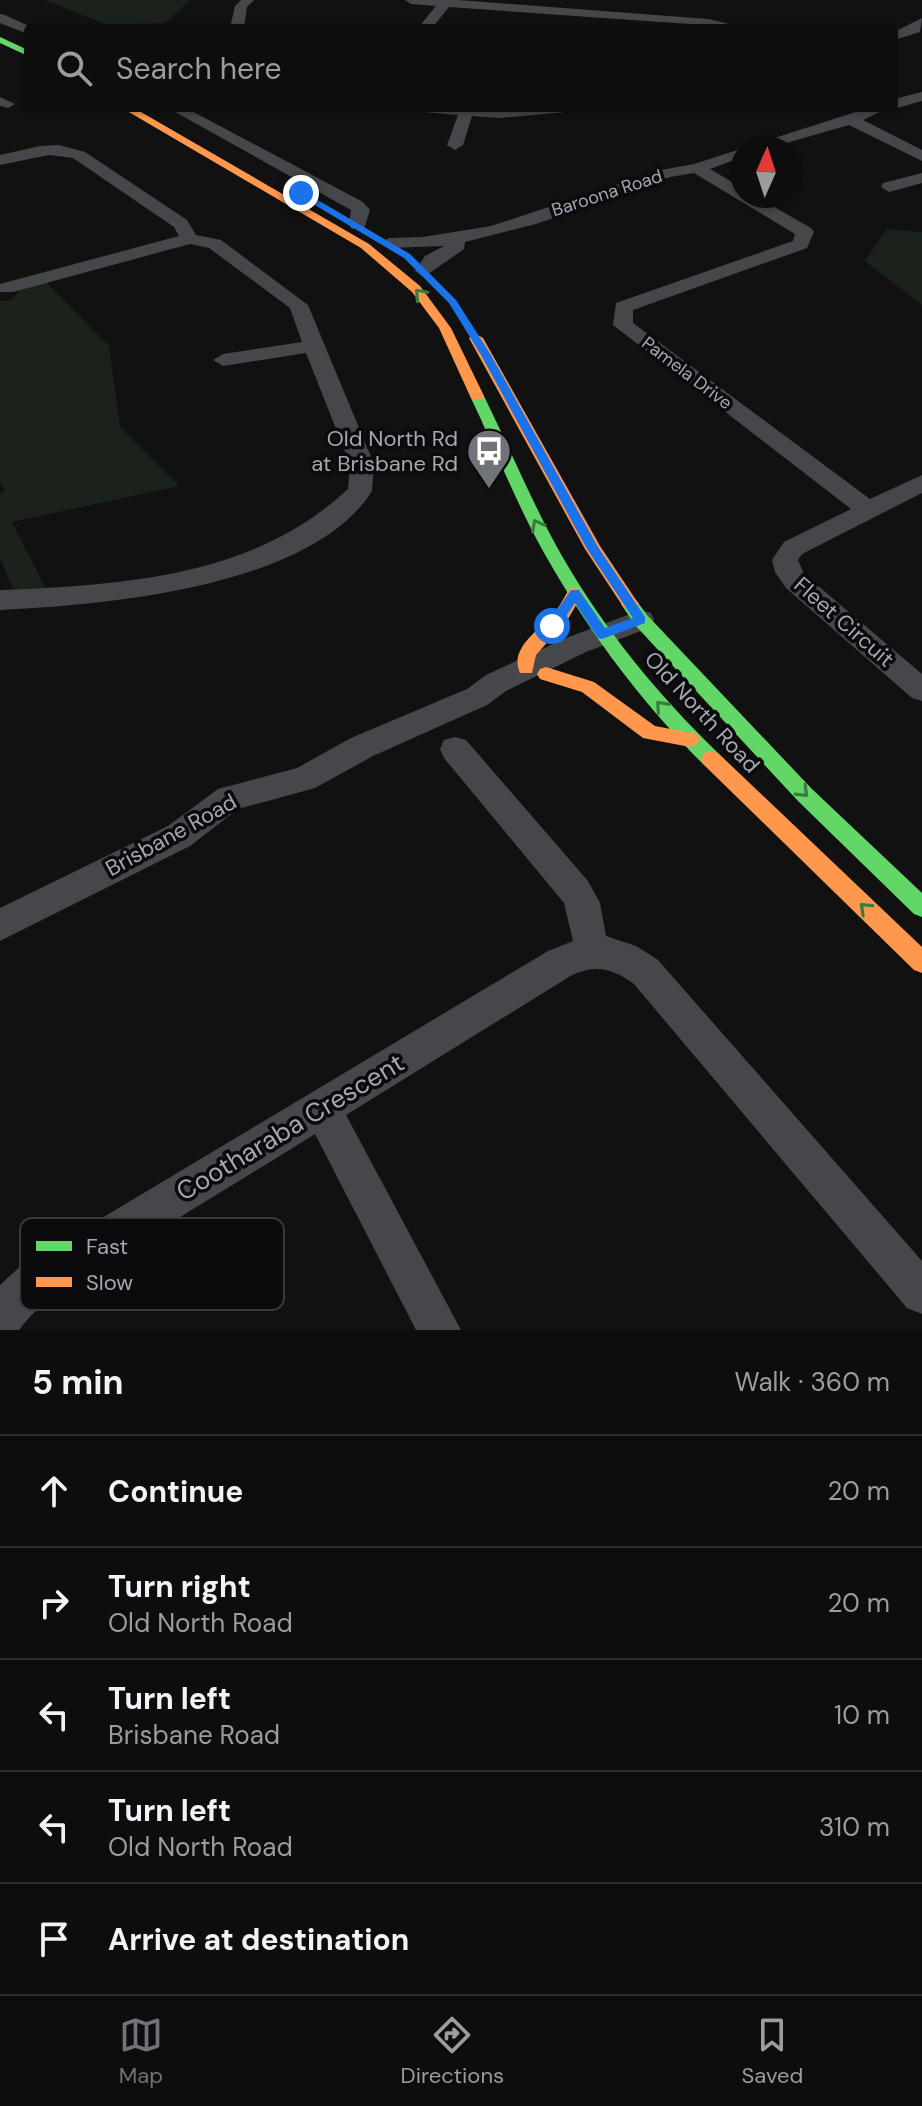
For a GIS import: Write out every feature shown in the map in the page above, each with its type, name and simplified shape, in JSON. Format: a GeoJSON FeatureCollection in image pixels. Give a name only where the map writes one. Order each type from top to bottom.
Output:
{"type":"FeatureCollection","features":[{"type":"Feature","properties":{"kind":"main road"},"geometry":{"type":"LineString","coordinates":[[0,28],[24,47]]}},
{"type":"Feature","properties":{"kind":"main road"},"geometry":{"type":"LineString","coordinates":[[0,40],[24,48]]}},
{"type":"Feature","properties":{"kind":"main road"},"geometry":{"type":"LineString","coordinates":[[0,58],[24,50]]}},
{"type":"Feature","properties":{"kind":"main road","name":"Old North Road"},"geometry":{"type":"LineString","coordinates":[[134,112],[365,246],[416,289],[445,328],[529,509],[575,593],[608,641],[690,739],[922,962]]}},
{"type":"Feature","properties":{"kind":"main road"},"geometry":{"type":"LineString","coordinates":[[158,112],[389,243],[431,278]]}},
{"type":"Feature","properties":{"kind":"main road","name":"Old North Road"},"geometry":{"type":"LineString","coordinates":[[468,325],[593,549],[647,627],[805,795],[922,907]]}},
{"type":"Feature","properties":{"kind":"main road"},"geometry":{"type":"LineString","coordinates":[[575,593],[562,615],[527,653],[536,671],[567,678],[588,687],[650,733],[690,739]]}},
{"type":"Feature","properties":{"kind":"street"},"geometry":{"type":"LineString","coordinates":[[238,24],[241,6],[248,0]]}},
{"type":"Feature","properties":{"kind":"street"},"geometry":{"type":"LineString","coordinates":[[411,0],[714,24]]}},
{"type":"Feature","properties":{"kind":"street"},"geometry":{"type":"LineString","coordinates":[[428,24],[445,3]]}},
{"type":"Feature","properties":{"kind":"street"},"geometry":{"type":"LineString","coordinates":[[0,18],[24,28]]}},
{"type":"Feature","properties":{"kind":"street"},"geometry":{"type":"LineString","coordinates":[[898,35],[915,29],[922,22]]}},
{"type":"Feature","properties":{"kind":"street"},"geometry":{"type":"LineString","coordinates":[[898,103],[922,96]]}},
{"type":"Feature","properties":{"kind":"street"},"geometry":{"type":"LineString","coordinates":[[182,112],[357,206],[362,214],[358,225]]}},
{"type":"Feature","properties":{"kind":"street"},"geometry":{"type":"LineString","coordinates":[[455,145],[466,112]]}},
{"type":"Feature","properties":{"kind":"street"},"geometry":{"type":"LineString","coordinates":[[794,136],[871,112]]}},
{"type":"Feature","properties":{"kind":"street"},"geometry":{"type":"LineString","coordinates":[[851,120],[922,156]]}},
{"type":"Feature","properties":{"kind":"street"},"geometry":{"type":"LineString","coordinates":[[0,160],[47,148],[63,149],[79,155],[181,224],[190,239]]}},
{"type":"Feature","properties":{"kind":"street","name":"Baroona Road"},"geometry":{"type":"LineString","coordinates":[[389,243],[428,245],[473,237],[730,156]]}},
{"type":"Feature","properties":{"kind":"street","name":"Pamela Drive"},"geometry":{"type":"LineString","coordinates":[[697,168],[730,188]]}},
{"type":"Feature","properties":{"kind":"street"},"geometry":{"type":"LineString","coordinates":[[889,187],[922,178]]}},
{"type":"Feature","properties":{"kind":"street","name":"Pamela Drive"},"geometry":{"type":"LineString","coordinates":[[764,208],[805,232],[801,244],[623,307],[623,325],[869,510]]}},
{"type":"Feature","properties":{"kind":"street","name":"Baroona Road"},"geometry":{"type":"LineString","coordinates":[[431,278],[440,255],[473,237]]}},
{"type":"Feature","properties":{"kind":"street"},"geometry":{"type":"LineString","coordinates":[[0,600],[94,594],[236,569],[323,529],[360,491],[362,464],[298,305],[215,244],[190,239],[2,291]]}},
{"type":"Feature","properties":{"kind":"street"},"geometry":{"type":"LineString","coordinates":[[221,361],[313,346]]}},
{"type":"Feature","properties":{"kind":"street","name":"Fleet Circuit"},"geometry":{"type":"LineString","coordinates":[[922,483],[793,548],[785,560],[788,572],[795,581],[922,690]]}},
{"type":"Feature","properties":{"kind":"street","name":"Brisbane Road"},"geometry":{"type":"LineString","coordinates":[[0,925],[179,836],[229,798],[304,779],[362,747],[477,697],[504,692],[536,671],[647,627]]}},
{"type":"Feature","properties":{"kind":"street"},"geometry":{"type":"LineString","coordinates":[[455,749],[576,892],[583,903],[592,951],[611,951],[627,957],[646,972],[922,1293]]}},
{"type":"Feature","properties":{"kind":"street","name":"Cootharaba Crescent"},"geometry":{"type":"LineString","coordinates":[[141,1218],[560,963],[592,951]]}},
{"type":"Feature","properties":{"kind":"street"},"geometry":{"type":"LineString","coordinates":[[322,1108],[439,1330]]}},
{"type":"Feature","properties":{"kind":"street","name":"Cootharaba Crescent"},"geometry":{"type":"LineString","coordinates":[[0,1319],[20,1294]]}},
{"type":"Feature","properties":{"kind":"shaded area"},"geometry":{"type":"Polygon","coordinates":[[[45,0],[190,0],[165,23],[105,24],[45,0]]]}},
{"type":"Feature","properties":{"kind":"shaded area"},"geometry":{"type":"Polygon","coordinates":[[[887,229],[922,232],[922,305],[865,261],[887,229]]]}},
{"type":"Feature","properties":{"kind":"shaded area"},"geometry":{"type":"Polygon","coordinates":[[[46,282],[109,346],[120,427],[179,486],[12,522],[49,595],[13,589],[0,558],[0,494],[5,491],[0,483],[0,301],[10,301],[23,287],[46,282]]]}},
{"type":"Feature","properties":{"kind":"traffic: fast"},"geometry":{"type":"LineString","coordinates":[[0,40],[24,51]]}},
{"type":"Feature","properties":{"kind":"traffic: fast"},"geometry":{"type":"LineString","coordinates":[[477,396],[543,537],[570,584],[645,689],[711,759]]}},
{"type":"Feature","properties":{"kind":"traffic: fast"},"geometry":{"type":"LineString","coordinates":[[630,604],[641,620],[805,795],[922,907]]}},
{"type":"Feature","properties":{"kind":"traffic: slow"},"geometry":{"type":"LineString","coordinates":[[134,112],[365,246],[416,289],[445,328],[477,396]]}},
{"type":"Feature","properties":{"kind":"traffic: slow"},"geometry":{"type":"LineString","coordinates":[[476,338],[593,549],[630,604]]}},
{"type":"Feature","properties":{"kind":"traffic: slow"},"geometry":{"type":"LineString","coordinates":[[526,668],[527,653],[562,615],[575,593]]}},
{"type":"Feature","properties":{"kind":"traffic: slow"},"geometry":{"type":"LineString","coordinates":[[546,674],[588,687],[650,733],[690,739]]}},
{"type":"Feature","properties":{"kind":"traffic: slow"},"geometry":{"type":"LineString","coordinates":[[711,759],[922,962]]}},
{"type":"Feature","properties":{"kind":"place","name":"Old North Rd at Brisbane Rd"},"geometry":{"type":"Point","coordinates":[489,490]}},
{"type":"Feature","properties":{"kind":"route"},"geometry":{"type":"LineString","coordinates":[[301,193],[389,243],[438,284],[453,302],[486,355],[593,549],[641,620],[602,634],[575,593],[552,626]]}}]}
